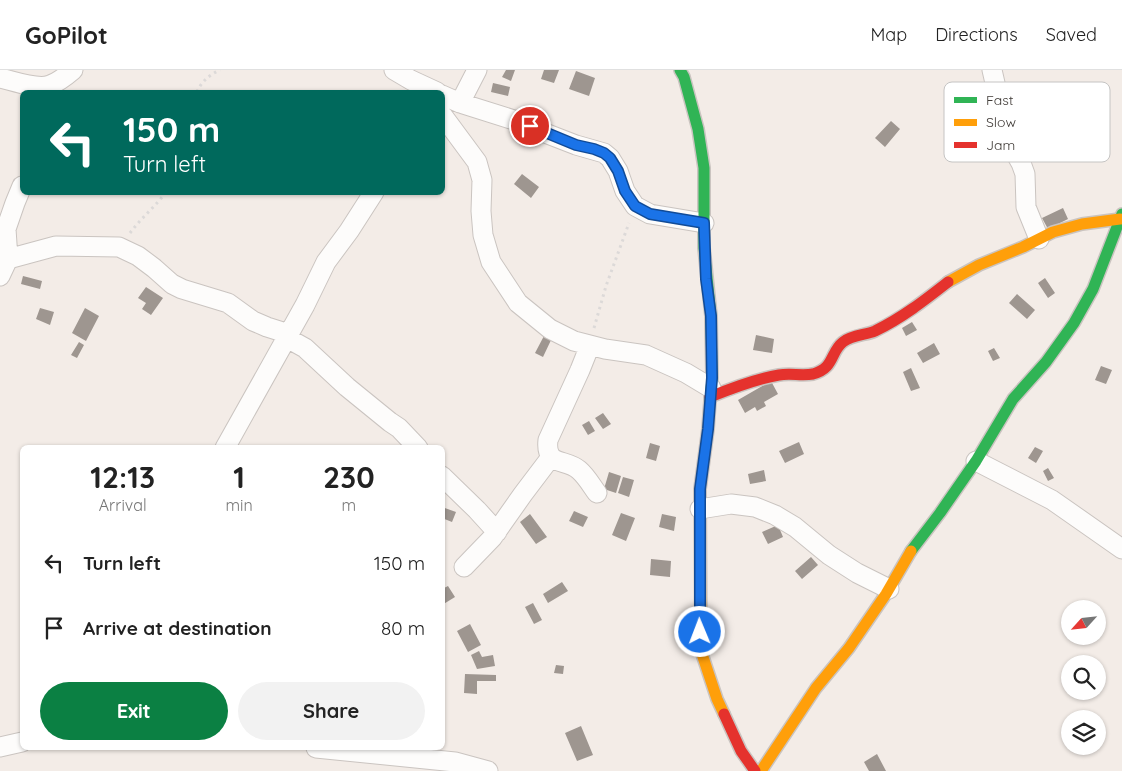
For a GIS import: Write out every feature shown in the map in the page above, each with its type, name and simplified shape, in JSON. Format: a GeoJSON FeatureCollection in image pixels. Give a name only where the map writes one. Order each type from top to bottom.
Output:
{"type":"FeatureCollection","features":[{"type":"Feature","properties":{"kind":"street"},"geometry":{"type":"LineString","coordinates":[[394,70],[433,90]]}},
{"type":"Feature","properties":{"kind":"street"},"geometry":{"type":"LineString","coordinates":[[445,113],[477,70]]}},
{"type":"Feature","properties":{"kind":"street"},"geometry":{"type":"LineString","coordinates":[[680,70],[684,77],[698,129],[704,168],[706,279],[711,316],[712,378],[708,429],[700,489],[701,651],[717,699],[741,752],[755,771]]}},
{"type":"Feature","properties":{"kind":"street"},"geometry":{"type":"LineString","coordinates":[[0,78],[39,87],[64,81]]}},
{"type":"Feature","properties":{"kind":"street"},"geometry":{"type":"LineString","coordinates":[[453,100],[514,120],[545,134],[604,153],[610,158],[618,171],[625,191],[635,206],[650,214],[704,223]]}},
{"type":"Feature","properties":{"kind":"street"},"geometry":{"type":"LineString","coordinates":[[445,119],[477,162],[482,180],[481,211],[483,235],[491,262],[518,303],[550,329],[574,341],[606,349],[646,355],[686,373],[711,393]]}},
{"type":"Feature","properties":{"kind":"street"},"geometry":{"type":"LineString","coordinates":[[1020,162],[1025,174],[1026,207],[1039,239]]}},
{"type":"Feature","properties":{"kind":"street"},"geometry":{"type":"LineString","coordinates":[[20,191],[6,228],[4,268],[56,246],[119,247],[138,256],[172,284],[182,289],[228,303],[253,321],[288,336],[305,348],[347,387],[399,428],[415,445]]}},
{"type":"Feature","properties":{"kind":"street"},"geometry":{"type":"LineString","coordinates":[[227,445],[305,306],[326,262],[372,195]]}},
{"type":"Feature","properties":{"kind":"street"},"geometry":{"type":"LineString","coordinates":[[711,393],[781,374],[812,374],[824,369],[843,342],[850,338],[873,332],[894,321],[916,307],[948,282],[979,265],[1067,228],[1121,216]]}},
{"type":"Feature","properties":{"kind":"street"},"geometry":{"type":"LineString","coordinates":[[761,771],[816,688],[849,648],[889,589],[912,550],[976,461],[1013,399],[1046,362],[1074,323],[1093,288],[1121,216]]}},
{"type":"Feature","properties":{"kind":"street"},"geometry":{"type":"LineString","coordinates":[[590,345],[548,440],[547,450],[551,457],[560,462],[571,464],[579,470],[588,479],[597,493]]}},
{"type":"Feature","properties":{"kind":"street"},"geometry":{"type":"LineString","coordinates":[[464,567],[497,532],[551,457]]}},
{"type":"Feature","properties":{"kind":"street"},"geometry":{"type":"LineString","coordinates":[[976,461],[1052,500],[1122,549]]}},
{"type":"Feature","properties":{"kind":"street"},"geometry":{"type":"LineString","coordinates":[[445,479],[497,532]]}},
{"type":"Feature","properties":{"kind":"street"},"geometry":{"type":"LineString","coordinates":[[700,509],[731,504],[755,508],[775,515],[795,527],[850,568],[889,589]]}},
{"type":"Feature","properties":{"kind":"street"},"geometry":{"type":"LineString","coordinates":[[0,747],[20,742]]}},
{"type":"Feature","properties":{"kind":"street"},"geometry":{"type":"LineString","coordinates":[[336,750],[455,762],[488,771]]}},
{"type":"Feature","properties":{"kind":"path"},"geometry":{"type":"LineString","coordinates":[[197,90],[208,76],[220,70]]}},
{"type":"Feature","properties":{"kind":"path"},"geometry":{"type":"LineString","coordinates":[[119,247],[138,222],[164,195]]}},
{"type":"Feature","properties":{"kind":"path"},"geometry":{"type":"LineString","coordinates":[[590,345],[606,286],[635,206]]}},
{"type":"Feature","properties":{"kind":"building"},"geometry":{"type":"Polygon","coordinates":[[[506,70],[515,70],[511,81],[502,77],[506,70]]]}},
{"type":"Feature","properties":{"kind":"building"},"geometry":{"type":"Polygon","coordinates":[[[544,70],[559,70],[554,83],[541,79],[544,70]]]}},
{"type":"Feature","properties":{"kind":"building"},"geometry":{"type":"Polygon","coordinates":[[[576,71],[595,78],[589,96],[569,89],[576,71]]]}},
{"type":"Feature","properties":{"kind":"building"},"geometry":{"type":"Polygon","coordinates":[[[493,83],[510,87],[508,96],[491,92],[493,83]]]}},
{"type":"Feature","properties":{"kind":"building"},"geometry":{"type":"Polygon","coordinates":[[[891,121],[900,129],[885,147],[875,138],[891,121]]]}},
{"type":"Feature","properties":{"kind":"building"},"geometry":{"type":"Polygon","coordinates":[[[522,174],[539,187],[531,198],[514,184],[522,174]]]}},
{"type":"Feature","properties":{"kind":"building"},"geometry":{"type":"Polygon","coordinates":[[[1063,208],[1068,219],[1048,229],[1042,218],[1063,208]]]}},
{"type":"Feature","properties":{"kind":"building"},"geometry":{"type":"Polygon","coordinates":[[[23,276],[42,281],[40,289],[21,284],[23,276]]]}},
{"type":"Feature","properties":{"kind":"building"},"geometry":{"type":"Polygon","coordinates":[[[1045,278],[1055,293],[1048,298],[1038,283],[1045,278]]]}},
{"type":"Feature","properties":{"kind":"building"},"geometry":{"type":"Polygon","coordinates":[[[146,287],[163,298],[151,315],[142,309],[146,303],[138,298],[146,287]]]}},
{"type":"Feature","properties":{"kind":"building"},"geometry":{"type":"Polygon","coordinates":[[[1017,294],[1035,310],[1027,319],[1009,303],[1017,294]]]}},
{"type":"Feature","properties":{"kind":"building"},"geometry":{"type":"Polygon","coordinates":[[[40,308],[54,312],[50,325],[36,319],[40,308]]]}},
{"type":"Feature","properties":{"kind":"building"},"geometry":{"type":"Polygon","coordinates":[[[85,308],[99,316],[86,341],[72,333],[85,308]]]}},
{"type":"Feature","properties":{"kind":"building"},"geometry":{"type":"Polygon","coordinates":[[[912,322],[917,330],[906,336],[902,328],[912,322]]]}},
{"type":"Feature","properties":{"kind":"building"},"geometry":{"type":"Polygon","coordinates":[[[545,334],[552,338],[543,357],[535,353],[545,334]]]}},
{"type":"Feature","properties":{"kind":"building"},"geometry":{"type":"Polygon","coordinates":[[[756,335],[774,339],[772,353],[753,350],[756,335]]]}},
{"type":"Feature","properties":{"kind":"building"},"geometry":{"type":"Polygon","coordinates":[[[79,342],[84,345],[77,358],[71,355],[79,342]]]}},
{"type":"Feature","properties":{"kind":"building"},"geometry":{"type":"Polygon","coordinates":[[[934,343],[940,354],[923,363],[917,353],[934,343]]]}},
{"type":"Feature","properties":{"kind":"building"},"geometry":{"type":"Polygon","coordinates":[[[994,348],[1000,358],[993,361],[988,351],[994,348]]]}},
{"type":"Feature","properties":{"kind":"building"},"geometry":{"type":"Polygon","coordinates":[[[1101,366],[1112,370],[1106,384],[1095,380],[1101,366]]]}},
{"type":"Feature","properties":{"kind":"building"},"geometry":{"type":"Polygon","coordinates":[[[911,368],[920,388],[911,391],[903,372],[911,368]]]}},
{"type":"Feature","properties":{"kind":"building"},"geometry":{"type":"Polygon","coordinates":[[[771,381],[778,394],[764,402],[766,406],[757,411],[755,407],[745,413],[738,400],[771,381]]]}},
{"type":"Feature","properties":{"kind":"building"},"geometry":{"type":"Polygon","coordinates":[[[603,413],[611,424],[603,429],[595,418],[603,413]]]}},
{"type":"Feature","properties":{"kind":"building"},"geometry":{"type":"Polygon","coordinates":[[[589,421],[595,431],[588,435],[582,425],[589,421]]]}},
{"type":"Feature","properties":{"kind":"building"},"geometry":{"type":"Polygon","coordinates":[[[799,442],[804,454],[785,463],[779,451],[799,442]]]}},
{"type":"Feature","properties":{"kind":"building"},"geometry":{"type":"Polygon","coordinates":[[[650,443],[660,446],[656,461],[646,458],[650,443]]]}},
{"type":"Feature","properties":{"kind":"building"},"geometry":{"type":"Polygon","coordinates":[[[1035,447],[1043,451],[1036,463],[1028,458],[1035,447]]]}},
{"type":"Feature","properties":{"kind":"building"},"geometry":{"type":"Polygon","coordinates":[[[1048,468],[1054,478],[1048,481],[1043,471],[1048,468]]]}},
{"type":"Feature","properties":{"kind":"building"},"geometry":{"type":"Polygon","coordinates":[[[764,470],[766,481],[750,484],[748,474],[764,470]]]}},
{"type":"Feature","properties":{"kind":"building"},"geometry":{"type":"Polygon","coordinates":[[[609,472],[621,476],[616,493],[604,489],[609,472]]]}},
{"type":"Feature","properties":{"kind":"building"},"geometry":{"type":"Polygon","coordinates":[[[623,477],[634,480],[629,497],[618,493],[623,477]]]}},
{"type":"Feature","properties":{"kind":"building"},"geometry":{"type":"Polygon","coordinates":[[[445,508],[456,512],[452,522],[445,519],[445,508]]]}},
{"type":"Feature","properties":{"kind":"building"},"geometry":{"type":"Polygon","coordinates":[[[574,511],[588,517],[583,527],[569,521],[574,511]]]}},
{"type":"Feature","properties":{"kind":"building"},"geometry":{"type":"Polygon","coordinates":[[[621,513],[635,518],[626,541],[612,535],[621,513]]]}},
{"type":"Feature","properties":{"kind":"building"},"geometry":{"type":"Polygon","coordinates":[[[530,514],[547,537],[536,544],[520,522],[530,514]]]}},
{"type":"Feature","properties":{"kind":"building"},"geometry":{"type":"Polygon","coordinates":[[[662,514],[676,517],[674,531],[659,527],[662,514]]]}},
{"type":"Feature","properties":{"kind":"building"},"geometry":{"type":"Polygon","coordinates":[[[778,525],[783,537],[768,544],[762,532],[778,525]]]}},
{"type":"Feature","properties":{"kind":"building"},"geometry":{"type":"Polygon","coordinates":[[[811,557],[818,565],[802,579],[795,571],[811,557]]]}},
{"type":"Feature","properties":{"kind":"building"},"geometry":{"type":"Polygon","coordinates":[[[651,559],[671,561],[670,577],[650,575],[651,559]]]}},
{"type":"Feature","properties":{"kind":"building"},"geometry":{"type":"Polygon","coordinates":[[[562,582],[568,591],[548,603],[543,594],[562,582]]]}},
{"type":"Feature","properties":{"kind":"building"},"geometry":{"type":"Polygon","coordinates":[[[448,586],[455,597],[445,603],[445,588],[448,586]]]}},
{"type":"Feature","properties":{"kind":"building"},"geometry":{"type":"Polygon","coordinates":[[[533,603],[542,620],[534,624],[525,607],[533,603]]]}},
{"type":"Feature","properties":{"kind":"building"},"geometry":{"type":"Polygon","coordinates":[[[470,624],[481,645],[468,652],[457,631],[470,624]]]}},
{"type":"Feature","properties":{"kind":"building"},"geometry":{"type":"Polygon","coordinates":[[[479,651],[482,657],[493,655],[495,666],[477,669],[471,655],[479,651]]]}},
{"type":"Feature","properties":{"kind":"building"},"geometry":{"type":"Polygon","coordinates":[[[556,665],[564,666],[563,674],[554,673],[556,665]]]}},
{"type":"Feature","properties":{"kind":"building"},"geometry":{"type":"Polygon","coordinates":[[[465,674],[496,675],[496,681],[477,681],[477,694],[464,693],[465,674]]]}},
{"type":"Feature","properties":{"kind":"building"},"geometry":{"type":"Polygon","coordinates":[[[581,726],[593,755],[577,761],[565,733],[581,726]]]}},
{"type":"Feature","properties":{"kind":"building"},"geometry":{"type":"Polygon","coordinates":[[[877,754],[886,771],[869,771],[864,762],[877,754]]]}},
{"type":"Feature","properties":{"kind":"traffic: fast"},"geometry":{"type":"LineString","coordinates":[[680,70],[684,77],[698,129],[704,168],[704,248],[711,316],[712,378],[710,401]]}},
{"type":"Feature","properties":{"kind":"traffic: fast"},"geometry":{"type":"LineString","coordinates":[[911,551],[976,461],[1013,399],[1046,362],[1074,323],[1093,289],[1122,214]]}},
{"type":"Feature","properties":{"kind":"traffic: slow"},"geometry":{"type":"LineString","coordinates":[[948,282],[979,265],[1053,232],[1082,224],[1120,219]]}},
{"type":"Feature","properties":{"kind":"traffic: slow"},"geometry":{"type":"LineString","coordinates":[[710,401],[700,489],[701,651],[724,714]]}},
{"type":"Feature","properties":{"kind":"traffic: slow"},"geometry":{"type":"LineString","coordinates":[[761,771],[816,688],[849,648],[886,594],[911,551]]}},
{"type":"Feature","properties":{"kind":"traffic: jam"},"geometry":{"type":"LineString","coordinates":[[710,397],[744,384],[770,377],[783,374],[809,375],[820,371],[829,364],[836,350],[843,342],[885,326],[948,282]]}},
{"type":"Feature","properties":{"kind":"traffic: jam"},"geometry":{"type":"LineString","coordinates":[[724,714],[741,751],[755,771]]}},
{"type":"Feature","properties":{"kind":"route"},"geometry":{"type":"LineString","coordinates":[[530,126],[545,134],[604,153],[610,158],[618,171],[625,191],[635,206],[650,214],[704,223],[706,279],[711,316],[712,378],[708,429],[700,489],[700,632]]}}]}
